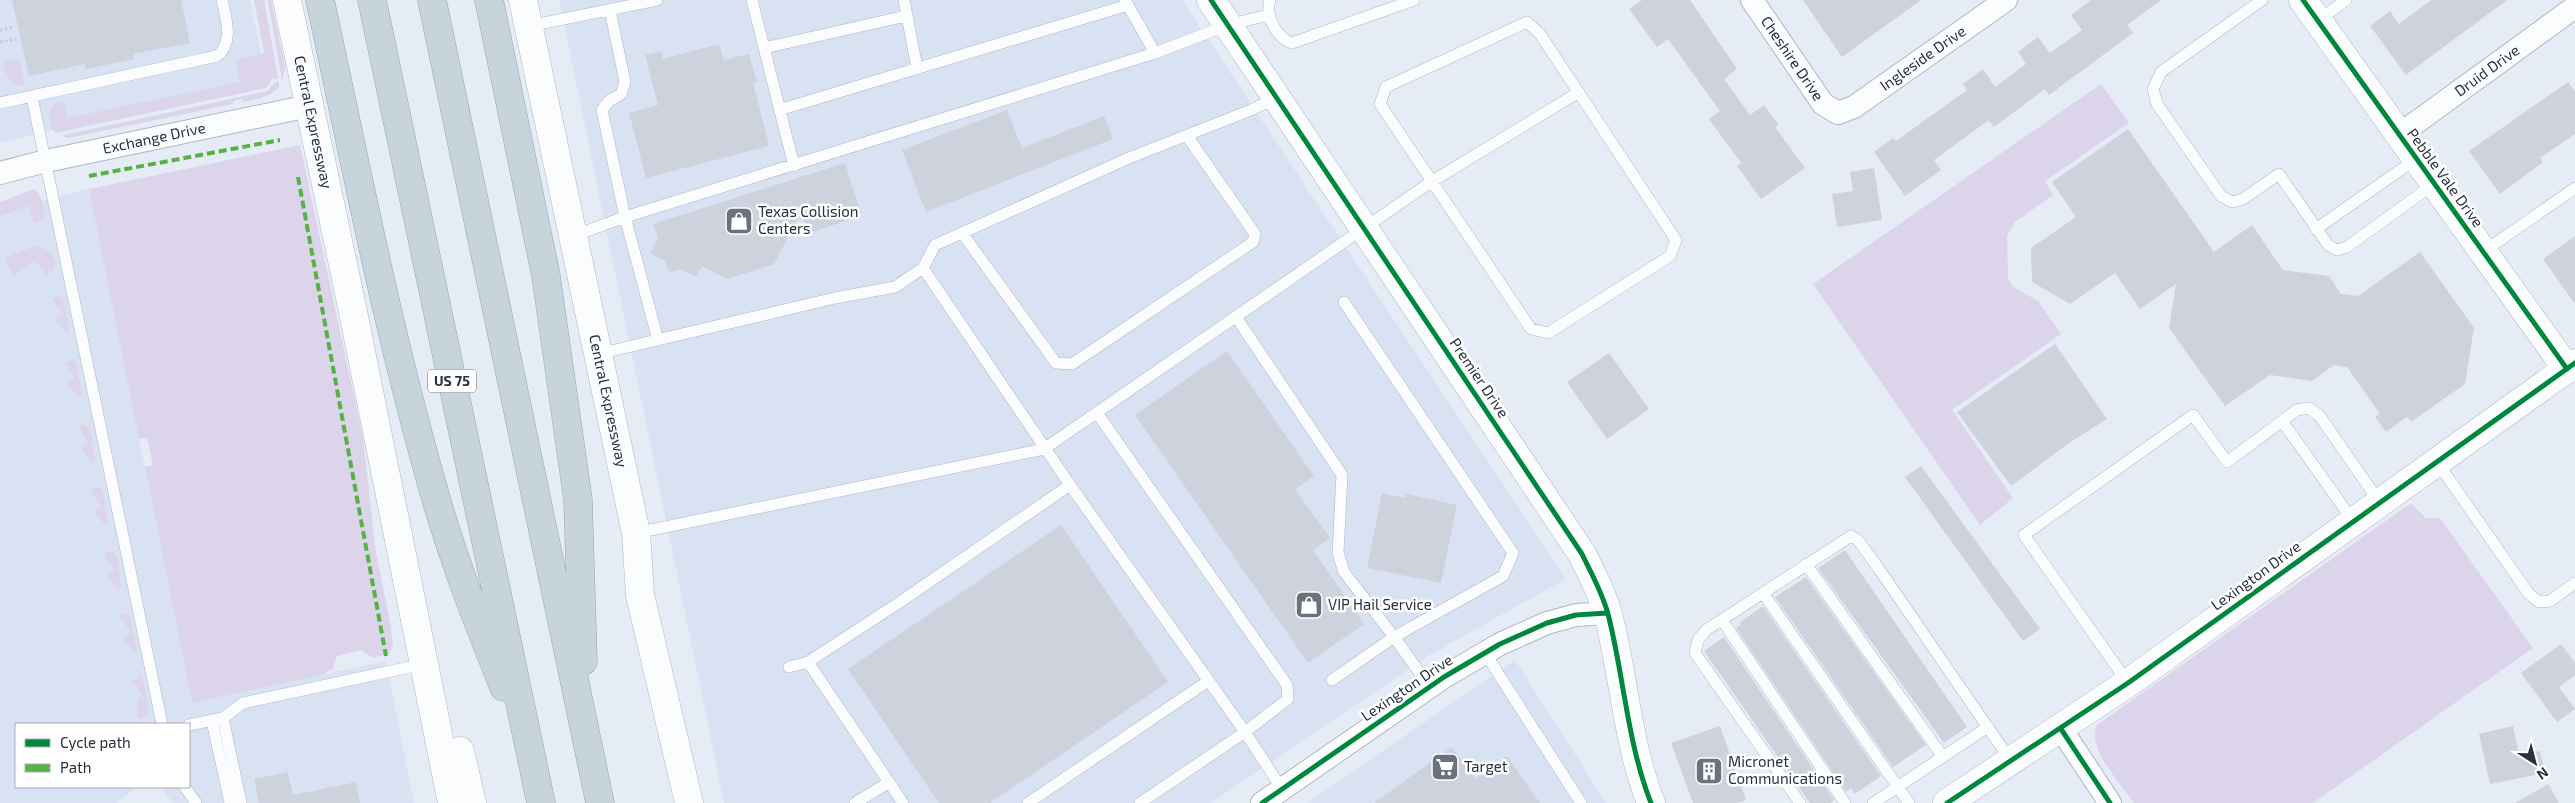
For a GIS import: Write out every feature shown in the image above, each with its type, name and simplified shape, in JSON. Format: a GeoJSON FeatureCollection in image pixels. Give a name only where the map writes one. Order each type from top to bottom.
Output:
{"type":"FeatureCollection","features":[{"type":"Feature","properties":{"kind":"highway"},"geometry":{"type":"LineString","coordinates":[[320,0],[367,228],[431,482],[469,600],[532,761]]}},
{"type":"Feature","properties":{"kind":"highway","name":"US 75"},"geometry":{"type":"LineString","coordinates":[[372,0],[541,803]]}},
{"type":"Feature","properties":{"kind":"highway"},"geometry":{"type":"LineString","coordinates":[[432,0],[600,803]]}},
{"type":"Feature","properties":{"kind":"highway"},"geometry":{"type":"LineString","coordinates":[[489,0],[546,276],[578,500],[585,732]]}},
{"type":"Feature","properties":{"kind":"street","name":"Central Expressway"},"geometry":{"type":"LineString","coordinates":[[287,0],[419,633],[452,803]]}},
{"type":"Feature","properties":{"kind":"street","name":"Premier Drive"},"geometry":{"type":"LineString","coordinates":[[1211,0],[1577,547],[1598,586],[1607,612],[1632,743],[1651,803]]}},
{"type":"Feature","properties":{"kind":"street","name":"Cheshire Drive"},"geometry":{"type":"LineString","coordinates":[[1752,0],[1823,104],[1838,113]]}},
{"type":"Feature","properties":{"kind":"street","name":"Ingleside Drive"},"geometry":{"type":"LineString","coordinates":[[1838,113],[1854,107],[2006,0]]}},
{"type":"Feature","properties":{"kind":"street","name":"Druid Drive"},"geometry":{"type":"LineString","coordinates":[[2399,135],[2575,7]]}},
{"type":"Feature","properties":{"kind":"street","name":"Pebble Vale Drive"},"geometry":{"type":"LineString","coordinates":[[2310,10],[2483,252],[2571,366]]}},
{"type":"Feature","properties":{"kind":"street","name":"Central Expressway"},"geometry":{"type":"LineString","coordinates":[[526,13],[636,533],[640,594],[689,803]]}},
{"type":"Feature","properties":{"kind":"street","name":"Exchange Drive"},"geometry":{"type":"LineString","coordinates":[[0,173],[46,161],[309,106]]}},
{"type":"Feature","properties":{"kind":"street","name":"Lexington Drive"},"geometry":{"type":"LineString","coordinates":[[1947,803],[2128,683],[2571,366]]}},
{"type":"Feature","properties":{"kind":"street"},"geometry":{"type":"LineString","coordinates":[[640,594],[670,803]]}},
{"type":"Feature","properties":{"kind":"street","name":"Lexington Drive"},"geometry":{"type":"LineString","coordinates":[[1262,803],[1430,687],[1486,652],[1548,623],[1576,615],[1607,612]]}},
{"type":"Feature","properties":{"kind":"street"},"geometry":{"type":"LineString","coordinates":[[419,633],[440,656],[472,803]]}},
{"type":"Feature","properties":{"kind":"street"},"geometry":{"type":"LineString","coordinates":[[2060,729],[2110,803]]}},
{"type":"Feature","properties":{"kind":"lane"},"geometry":{"type":"LineString","coordinates":[[0,101],[32,97],[217,56],[226,47],[227,40],[222,0]]}},
{"type":"Feature","properties":{"kind":"lane"},"geometry":{"type":"LineString","coordinates":[[526,13],[610,10],[657,0]]}},
{"type":"Feature","properties":{"kind":"lane"},"geometry":{"type":"LineString","coordinates":[[752,0],[794,166]]}},
{"type":"Feature","properties":{"kind":"lane"},"geometry":{"type":"LineString","coordinates":[[904,0],[917,68]]}},
{"type":"Feature","properties":{"kind":"lane"},"geometry":{"type":"LineString","coordinates":[[1270,0],[1268,15],[1283,39],[1292,43],[1414,0]]}},
{"type":"Feature","properties":{"kind":"lane"},"geometry":{"type":"LineString","coordinates":[[2262,0],[2161,72],[2153,88],[2157,104],[2221,196],[2232,202],[2244,199],[2279,174],[2328,246],[2337,250],[2347,247],[2434,184]]}},
{"type":"Feature","properties":{"kind":"lane"},"geometry":{"type":"LineString","coordinates":[[2310,10],[2346,0]]}},
{"type":"Feature","properties":{"kind":"lane"},"geometry":{"type":"LineString","coordinates":[[779,110],[1127,2],[1155,53]]}},
{"type":"Feature","properties":{"kind":"lane"},"geometry":{"type":"LineString","coordinates":[[610,10],[625,82],[621,94],[609,101],[602,110],[626,217],[658,340]]}},
{"type":"Feature","properties":{"kind":"lane"},"geometry":{"type":"LineString","coordinates":[[573,236],[626,217],[1155,53],[1228,26],[1268,15]]}},
{"type":"Feature","properties":{"kind":"lane"},"geometry":{"type":"LineString","coordinates":[[764,48],[906,16]]}},
{"type":"Feature","properties":{"kind":"lane"},"geometry":{"type":"LineString","coordinates":[[1527,22],[1540,34],[1676,240],[1670,256],[1548,333],[1531,329],[1431,182],[1380,104],[1386,87],[1527,22]]}},
{"type":"Feature","properties":{"kind":"lane"},"geometry":{"type":"LineString","coordinates":[[636,533],[1044,449],[1431,182],[1579,92]]}},
{"type":"Feature","properties":{"kind":"lane"},"geometry":{"type":"LineString","coordinates":[[32,97],[162,723]]}},
{"type":"Feature","properties":{"kind":"lane"},"geometry":{"type":"LineString","coordinates":[[598,354],[835,298],[895,287],[923,268],[935,245],[1129,158],[1187,136],[1276,98]]}},
{"type":"Feature","properties":{"kind":"lane"},"geometry":{"type":"LineString","coordinates":[[962,233],[1056,363],[1072,364],[1253,242],[1255,234],[1187,136]]}},
{"type":"Feature","properties":{"kind":"lane"},"geometry":{"type":"LineString","coordinates":[[2316,229],[2416,159]]}},
{"type":"Feature","properties":{"kind":"lane"},"geometry":{"type":"LineString","coordinates":[[2483,252],[2575,188]]}},
{"type":"Feature","properties":{"kind":"lane"},"geometry":{"type":"LineString","coordinates":[[923,268],[1044,449],[1245,732],[1282,789]]}},
{"type":"Feature","properties":{"kind":"lane"},"geometry":{"type":"LineString","coordinates":[[1332,680],[1394,637],[1503,576],[1513,553],[1344,302]]}},
{"type":"Feature","properties":{"kind":"lane"},"geometry":{"type":"LineString","coordinates":[[1236,317],[1342,475],[1338,553],[1344,572],[1430,687]]}},
{"type":"Feature","properties":{"kind":"lane"},"geometry":{"type":"LineString","coordinates":[[2128,683],[2024,535],[2193,415],[2227,462],[2297,410],[2308,408],[2319,415],[2380,503]]}},
{"type":"Feature","properties":{"kind":"lane"},"geometry":{"type":"LineString","coordinates":[[1098,413],[1287,685],[1288,699],[1245,732],[1140,803]]}},
{"type":"Feature","properties":{"kind":"lane"},"geometry":{"type":"LineString","coordinates":[[2282,422],[2354,522]]}},
{"type":"Feature","properties":{"kind":"lane"},"geometry":{"type":"LineString","coordinates":[[2437,462],[2534,598],[2539,602],[2550,601],[2575,583]]}},
{"type":"Feature","properties":{"kind":"lane"},"geometry":{"type":"LineString","coordinates":[[788,667],[808,662],[900,602],[1070,485]]}},
{"type":"Feature","properties":{"kind":"lane"},"geometry":{"type":"LineString","coordinates":[[1800,803],[1695,653],[1698,640],[1706,630],[1851,536],[1858,540],[2011,761]]}},
{"type":"Feature","properties":{"kind":"lane"},"geometry":{"type":"LineString","coordinates":[[1806,564],[1943,757]]}},
{"type":"Feature","properties":{"kind":"lane"},"geometry":{"type":"LineString","coordinates":[[1763,593],[1909,803]]}},
{"type":"Feature","properties":{"kind":"lane"},"geometry":{"type":"LineString","coordinates":[[1722,620],[1845,803]]}},
{"type":"Feature","properties":{"kind":"lane"},"geometry":{"type":"LineString","coordinates":[[1486,652],[1581,803]]}},
{"type":"Feature","properties":{"kind":"lane"},"geometry":{"type":"LineString","coordinates":[[808,662],[888,783],[904,803]]}},
{"type":"Feature","properties":{"kind":"lane"},"geometry":{"type":"LineString","coordinates":[[190,725],[223,718],[243,703],[425,664]]}},
{"type":"Feature","properties":{"kind":"lane"},"geometry":{"type":"LineString","coordinates":[[1028,803],[1208,681]]}},
{"type":"Feature","properties":{"kind":"lane"},"geometry":{"type":"LineString","coordinates":[[223,718],[241,803]]}},
{"type":"Feature","properties":{"kind":"lane"},"geometry":{"type":"LineString","coordinates":[[212,721],[230,803]]}},
{"type":"Feature","properties":{"kind":"lane"},"geometry":{"type":"LineString","coordinates":[[1873,803],[1988,727]]}},
{"type":"Feature","properties":{"kind":"lane"},"geometry":{"type":"LineString","coordinates":[[855,803],[888,783]]}},
{"type":"Feature","properties":{"kind":"lane"},"geometry":{"type":"LineString","coordinates":[[186,788],[196,803]]}},
{"type":"Feature","properties":{"kind":"path"},"geometry":{"type":"LineString","coordinates":[[0,30],[13,27]]}},
{"type":"Feature","properties":{"kind":"path"},"geometry":{"type":"LineString","coordinates":[[0,42],[16,39]]}},
{"type":"Feature","properties":{"kind":"shaded area"},"geometry":{"type":"Polygon","coordinates":[[[0,0],[250,0],[266,77],[0,143],[0,0]]]}},
{"type":"Feature","properties":{"kind":"shaded area"},"geometry":{"type":"Polygon","coordinates":[[[254,0],[264,0],[278,78],[272,79],[266,88],[55,133],[50,124],[49,115],[52,108],[60,102],[64,103],[67,118],[240,82],[236,60],[264,53],[254,0]]]}},
{"type":"Feature","properties":{"kind":"shaded area"},"geometry":{"type":"Polygon","coordinates":[[[268,0],[271,0],[285,66],[282,81],[268,0]]]}},
{"type":"Feature","properties":{"kind":"shaded area"},"geometry":{"type":"Polygon","coordinates":[[[559,0],[1182,0],[1566,579],[1428,656],[1211,803],[724,803],[559,0]]]}},
{"type":"Feature","properties":{"kind":"shaded area"},"geometry":{"type":"Polygon","coordinates":[[[20,58],[25,86],[20,86],[10,79],[3,63],[20,58]]]}},
{"type":"Feature","properties":{"kind":"shaded area"},"geometry":{"type":"Polygon","coordinates":[[[279,82],[279,87],[275,91],[258,99],[243,102],[242,99],[233,101],[233,104],[68,138],[60,136],[268,91],[274,83],[279,82]]]}},
{"type":"Feature","properties":{"kind":"shaded area"},"geometry":{"type":"Polygon","coordinates":[[[2101,84],[2129,123],[2045,181],[2053,195],[2015,222],[2007,236],[2008,278],[2013,287],[2038,301],[2061,334],[1952,410],[2013,498],[1980,525],[1813,284],[2101,84]]]}},
{"type":"Feature","properties":{"kind":"shaded area"},"geometry":{"type":"Polygon","coordinates":[[[300,145],[363,438],[376,553],[391,627],[393,647],[388,654],[373,658],[361,650],[337,656],[333,668],[322,675],[192,703],[145,467],[153,465],[147,438],[139,439],[89,189],[300,145]]]}},
{"type":"Feature","properties":{"kind":"shaded area"},"geometry":{"type":"Polygon","coordinates":[[[34,189],[43,203],[43,219],[34,223],[28,206],[0,216],[0,202],[34,189]]]}},
{"type":"Feature","properties":{"kind":"shaded area"},"geometry":{"type":"Polygon","coordinates":[[[89,189],[192,703],[386,661],[414,803],[173,803],[162,788],[190,788],[190,723],[15,723],[15,788],[137,788],[116,803],[0,803],[0,215],[31,203],[89,189]]]}},
{"type":"Feature","properties":{"kind":"shaded area"},"geometry":{"type":"Polygon","coordinates":[[[33,247],[50,252],[56,262],[54,269],[46,275],[35,261],[14,276],[4,260],[33,247]]]}},
{"type":"Feature","properties":{"kind":"shaded area"},"geometry":{"type":"Polygon","coordinates":[[[58,295],[63,298],[70,331],[68,334],[55,320],[63,314],[53,300],[58,295]]]}},
{"type":"Feature","properties":{"kind":"shaded area"},"geometry":{"type":"Polygon","coordinates":[[[71,360],[76,362],[82,395],[80,398],[68,384],[75,378],[65,364],[71,360]]]}},
{"type":"Feature","properties":{"kind":"shaded area"},"geometry":{"type":"Polygon","coordinates":[[[83,424],[90,428],[95,460],[93,463],[81,448],[88,443],[79,427],[83,424]]]}},
{"type":"Feature","properties":{"kind":"shaded area"},"geometry":{"type":"Polygon","coordinates":[[[96,487],[100,487],[103,492],[108,524],[106,526],[94,512],[101,507],[91,492],[96,487]]]}},
{"type":"Feature","properties":{"kind":"shaded area"},"geometry":{"type":"Polygon","coordinates":[[[2411,503],[2426,518],[2440,518],[2533,648],[2313,803],[2134,803],[2100,755],[2095,734],[2097,725],[2411,503]]]}},
{"type":"Feature","properties":{"kind":"shaded area"},"geometry":{"type":"Polygon","coordinates":[[[109,551],[113,551],[117,556],[121,587],[119,591],[107,576],[115,570],[104,555],[109,551]]]}},
{"type":"Feature","properties":{"kind":"shaded area"},"geometry":{"type":"Polygon","coordinates":[[[125,613],[130,616],[137,649],[134,652],[123,638],[131,632],[120,617],[125,613]]]}},
{"type":"Feature","properties":{"kind":"shaded area"},"geometry":{"type":"Polygon","coordinates":[[[1515,660],[1606,803],[1307,803],[1515,660]]]}},
{"type":"Feature","properties":{"kind":"shaded area"},"geometry":{"type":"Polygon","coordinates":[[[140,676],[143,680],[149,712],[148,715],[141,719],[138,717],[137,700],[143,695],[132,680],[140,676]]]}},
{"type":"Feature","properties":{"kind":"building"},"geometry":{"type":"Polygon","coordinates":[[[12,0],[181,0],[190,43],[133,54],[134,59],[86,69],[85,64],[29,76],[12,0]]]}},
{"type":"Feature","properties":{"kind":"building"},"geometry":{"type":"Polygon","coordinates":[[[1642,0],[1690,0],[1737,69],[1724,79],[1750,115],[1764,105],[1779,125],[1775,127],[1805,168],[1761,199],[1737,166],[1741,163],[1709,119],[1720,111],[1668,39],[1657,47],[1629,9],[1642,0]]]}},
{"type":"Feature","properties":{"kind":"building"},"geometry":{"type":"Polygon","coordinates":[[[1803,0],[1921,0],[1842,57],[1803,0]]]}},
{"type":"Feature","properties":{"kind":"building"},"geometry":{"type":"Polygon","coordinates":[[[2091,0],[2161,0],[2127,25],[2133,33],[2049,95],[2045,89],[1994,127],[1989,120],[1934,160],[1941,170],[1905,196],[1874,152],[1893,138],[1896,141],[1967,90],[1963,84],[1983,69],[1995,87],[2026,64],[2018,52],[2038,37],[2050,53],[2082,30],[2071,15],[2091,0]]]}},
{"type":"Feature","properties":{"kind":"building"},"geometry":{"type":"Polygon","coordinates":[[[2431,0],[2507,0],[2406,75],[2370,26],[2390,11],[2399,24],[2431,0]]]}},
{"type":"Feature","properties":{"kind":"building"},"geometry":{"type":"Polygon","coordinates":[[[719,44],[724,60],[749,54],[757,82],[753,83],[769,146],[646,178],[629,113],[658,105],[645,55],[661,51],[663,59],[719,44]]]}},
{"type":"Feature","properties":{"kind":"building"},"geometry":{"type":"Polygon","coordinates":[[[2568,82],[2575,92],[2575,134],[2540,158],[2543,162],[2500,194],[2469,151],[2568,82]]]}},
{"type":"Feature","properties":{"kind":"building"},"geometry":{"type":"Polygon","coordinates":[[[1007,110],[1022,148],[1104,116],[1113,139],[926,212],[902,150],[1007,110]]]}},
{"type":"Feature","properties":{"kind":"building"},"geometry":{"type":"Polygon","coordinates":[[[2128,129],[2214,252],[2252,225],[2283,270],[2329,276],[2341,294],[2358,296],[2420,252],[2474,328],[2465,384],[2411,422],[2407,417],[2386,432],[2375,417],[2380,414],[2347,367],[2334,365],[2312,381],[2270,375],[2225,406],[2169,328],[2176,284],[2140,309],[2115,273],[2070,304],[2032,282],[2031,248],[2076,217],[2052,182],[2128,129]]]}},
{"type":"Feature","properties":{"kind":"building"},"geometry":{"type":"Polygon","coordinates":[[[845,163],[861,213],[854,215],[855,218],[809,233],[801,212],[774,264],[727,279],[702,266],[696,277],[680,269],[669,272],[665,261],[650,253],[658,238],[653,224],[845,163]]]}},
{"type":"Feature","properties":{"kind":"building"},"geometry":{"type":"Polygon","coordinates":[[[1874,168],[1882,220],[1837,227],[1832,194],[1853,191],[1850,172],[1874,168]]]}},
{"type":"Feature","properties":{"kind":"building"},"geometry":{"type":"Polygon","coordinates":[[[2575,236],[2575,304],[2543,259],[2575,236]]]}},
{"type":"Feature","properties":{"kind":"building"},"geometry":{"type":"Polygon","coordinates":[[[2055,344],[2107,419],[2069,443],[2011,486],[1957,412],[2055,344]]]}},
{"type":"Feature","properties":{"kind":"building"},"geometry":{"type":"Polygon","coordinates":[[[1227,351],[1314,476],[1295,489],[1330,538],[1313,550],[1364,624],[1308,663],[1135,415],[1227,351]]]}},
{"type":"Feature","properties":{"kind":"building"},"geometry":{"type":"Polygon","coordinates":[[[1609,353],[1649,409],[1607,439],[1567,382],[1609,353]]]}},
{"type":"Feature","properties":{"kind":"building"},"geometry":{"type":"Polygon","coordinates":[[[1921,466],[2040,629],[2023,641],[1905,477],[1921,466]]]}},
{"type":"Feature","properties":{"kind":"building"},"geometry":{"type":"Polygon","coordinates":[[[1382,493],[1405,498],[1406,494],[1457,505],[1441,583],[1367,568],[1382,493]]]}},
{"type":"Feature","properties":{"kind":"building"},"geometry":{"type":"Polygon","coordinates":[[[1061,525],[1168,682],[990,803],[939,803],[848,669],[1061,525]]]}},
{"type":"Feature","properties":{"kind":"building"},"geometry":{"type":"Polygon","coordinates":[[[1845,550],[1967,727],[1944,743],[1818,568],[1845,550]]]}},
{"type":"Feature","properties":{"kind":"building"},"geometry":{"type":"Polygon","coordinates":[[[1806,577],[1926,745],[1893,767],[1775,597],[1806,577]]]}},
{"type":"Feature","properties":{"kind":"building"},"geometry":{"type":"Polygon","coordinates":[[[1763,606],[1881,776],[1855,794],[1851,788],[1846,792],[1736,628],[1741,625],[1739,623],[1763,606]]]}},
{"type":"Feature","properties":{"kind":"building"},"geometry":{"type":"Polygon","coordinates":[[[1724,637],[1834,800],[1830,803],[1810,803],[1704,651],[1724,637]]]}},
{"type":"Feature","properties":{"kind":"building"},"geometry":{"type":"Polygon","coordinates":[[[2561,644],[2575,663],[2575,675],[2559,687],[2575,709],[2557,722],[2521,673],[2561,644]]]}},
{"type":"Feature","properties":{"kind":"building","name":"Micronet Communications"},"geometry":{"type":"Polygon","coordinates":[[[1720,726],[1746,800],[1737,803],[1693,803],[1671,743],[1720,726]]]}},
{"type":"Feature","properties":{"kind":"building"},"geometry":{"type":"Polygon","coordinates":[[[2513,726],[2519,755],[2540,751],[2545,773],[2490,784],[2479,734],[2513,726]]]}},
{"type":"Feature","properties":{"kind":"building","name":"Target"},"geometry":{"type":"Polygon","coordinates":[[[1452,747],[1475,779],[1507,756],[1540,803],[1374,803],[1452,747]]]}},
{"type":"Feature","properties":{"kind":"building"},"geometry":{"type":"Polygon","coordinates":[[[288,772],[293,795],[356,782],[360,803],[259,803],[254,779],[288,772]]]}},
{"type":"Feature","properties":{"kind":"building"},"geometry":{"type":"Polygon","coordinates":[[[2548,784],[2559,803],[2515,803],[2548,784]]]}},
{"type":"Feature","properties":{"kind":"marked path"},"geometry":{"type":"LineString","coordinates":[[89,176],[280,140]]}},
{"type":"Feature","properties":{"kind":"marked path"},"geometry":{"type":"LineString","coordinates":[[298,177],[386,656]]}},
{"type":"Feature","properties":{"kind":"cycle path"},"geometry":{"type":"LineString","coordinates":[[1211,0],[1582,554],[1606,606],[1636,756],[1651,803]]}},
{"type":"Feature","properties":{"kind":"cycle path"},"geometry":{"type":"LineString","coordinates":[[2303,0],[2567,369]]}},
{"type":"Feature","properties":{"kind":"cycle path"},"geometry":{"type":"LineString","coordinates":[[1947,803],[2128,683],[2575,363]]}},
{"type":"Feature","properties":{"kind":"cycle path"},"geometry":{"type":"LineString","coordinates":[[1262,803],[1444,677],[1500,644],[1547,623],[1576,615],[1607,613]]}},
{"type":"Feature","properties":{"kind":"cycle path"},"geometry":{"type":"LineString","coordinates":[[2061,729],[2110,803]]}},
{"type":"Feature","properties":{"kind":"place","name":"Texas Collision Centers"},"geometry":{"type":"Point","coordinates":[739,221]}},
{"type":"Feature","properties":{"kind":"place","name":"VIP Hail Service"},"geometry":{"type":"Point","coordinates":[1309,605]}},
{"type":"Feature","properties":{"kind":"place","name":"Target"},"geometry":{"type":"Point","coordinates":[1445,767]}},
{"type":"Feature","properties":{"kind":"place","name":"Micronet Communications"},"geometry":{"type":"Point","coordinates":[1709,771]}}]}
